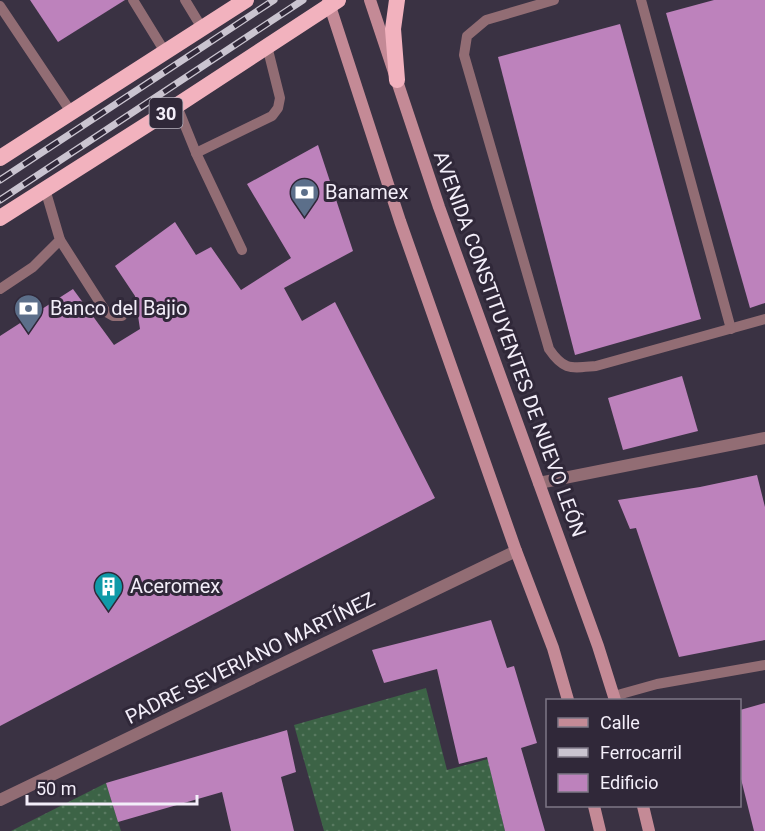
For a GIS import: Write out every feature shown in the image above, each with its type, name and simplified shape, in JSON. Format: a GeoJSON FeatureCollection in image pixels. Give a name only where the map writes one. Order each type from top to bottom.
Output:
{"type":"FeatureCollection","features":[{"type":"Feature","properties":{"kind":"highway"},"geometry":{"type":"LineString","coordinates":[[397,0],[393,28],[397,80]]}},
{"type":"Feature","properties":{"kind":"highway"},"geometry":{"type":"LineString","coordinates":[[0,158],[241,2]]}},
{"type":"Feature","properties":{"kind":"highway","name":"30"},"geometry":{"type":"LineString","coordinates":[[0,218],[177,106],[332,2]]}},
{"type":"Feature","properties":{"kind":"main road","name":"AVENIDA CONSTITUYENTES DE NUEVO LEÓN"},"geometry":{"type":"LineString","coordinates":[[370,0],[443,218],[615,698]]}},
{"type":"Feature","properties":{"kind":"main road"},"geometry":{"type":"LineString","coordinates":[[332,2],[400,221],[516,551],[553,648],[568,699]]}},
{"type":"Feature","properties":{"kind":"main road"},"geometry":{"type":"LineString","coordinates":[[594,807],[600,831]]}},
{"type":"Feature","properties":{"kind":"main road"},"geometry":{"type":"LineString","coordinates":[[643,807],[649,831]]}},
{"type":"Feature","properties":{"kind":"street"},"geometry":{"type":"LineString","coordinates":[[539,483],[765,438]]}},
{"type":"Feature","properties":{"kind":"street","name":"PADRE SEVERIANO MARTÍNEZ"},"geometry":{"type":"LineString","coordinates":[[0,800],[516,551]]}},
{"type":"Feature","properties":{"kind":"lane"},"geometry":{"type":"LineString","coordinates":[[133,0],[165,52]]}},
{"type":"Feature","properties":{"kind":"lane"},"geometry":{"type":"LineString","coordinates":[[185,0],[202,28]]}},
{"type":"Feature","properties":{"kind":"lane"},"geometry":{"type":"LineString","coordinates":[[554,0],[486,20],[467,36],[464,55],[549,349],[558,362],[572,368],[596,366],[765,319]]}},
{"type":"Feature","properties":{"kind":"lane"},"geometry":{"type":"LineString","coordinates":[[641,0],[731,329]]}},
{"type":"Feature","properties":{"kind":"lane"},"geometry":{"type":"LineString","coordinates":[[0,6],[71,112]]}},
{"type":"Feature","properties":{"kind":"lane"},"geometry":{"type":"LineString","coordinates":[[196,153],[272,116],[278,108],[280,98],[267,46]]}},
{"type":"Feature","properties":{"kind":"lane"},"geometry":{"type":"LineString","coordinates":[[177,106],[196,153],[242,250]]}},
{"type":"Feature","properties":{"kind":"lane"},"geometry":{"type":"LineString","coordinates":[[45,189],[60,240],[106,312],[113,316],[122,316]]}},
{"type":"Feature","properties":{"kind":"lane"},"geometry":{"type":"LineString","coordinates":[[0,289],[33,267],[60,240]]}},
{"type":"Feature","properties":{"kind":"lane"},"geometry":{"type":"LineString","coordinates":[[615,698],[657,684],[765,665]]}},
{"type":"Feature","properties":{"kind":"green space"},"geometry":{"type":"Polygon","coordinates":[[[426,688],[447,770],[488,759],[505,831],[324,831],[294,725],[426,688]]]}},
{"type":"Feature","properties":{"kind":"green space"},"geometry":{"type":"Polygon","coordinates":[[[106,783],[121,831],[11,831],[106,783]]]}},
{"type":"Feature","properties":{"kind":"building"},"geometry":{"type":"Polygon","coordinates":[[[30,0],[125,0],[58,42],[30,0]]]}},
{"type":"Feature","properties":{"kind":"building"},"geometry":{"type":"Polygon","coordinates":[[[714,0],[765,0],[765,303],[750,308],[666,13],[714,0]]]}},
{"type":"Feature","properties":{"kind":"building"},"geometry":{"type":"Polygon","coordinates":[[[620,24],[701,319],[575,355],[498,57],[620,24]]]}},
{"type":"Feature","properties":{"kind":"building","name":"Aceromex"},"geometry":{"type":"Polygon","coordinates":[[[318,145],[353,251],[284,288],[302,321],[335,302],[435,498],[0,726],[0,336],[73,289],[114,345],[140,329],[135,296],[115,266],[175,222],[196,255],[211,247],[241,290],[291,258],[247,184],[318,145]]]}},
{"type":"Feature","properties":{"kind":"building"},"geometry":{"type":"Polygon","coordinates":[[[682,376],[698,431],[623,450],[608,398],[682,376]]]}},
{"type":"Feature","properties":{"kind":"building"},"geometry":{"type":"Polygon","coordinates":[[[757,475],[765,507],[765,640],[679,657],[636,528],[630,529],[618,500],[757,475]]]}},
{"type":"Feature","properties":{"kind":"building"},"geometry":{"type":"Polygon","coordinates":[[[491,620],[507,668],[514,666],[537,743],[521,748],[545,831],[505,831],[487,757],[459,764],[437,669],[384,683],[372,650],[491,620]]]}},
{"type":"Feature","properties":{"kind":"building"},"geometry":{"type":"Polygon","coordinates":[[[765,703],[765,831],[754,831],[741,779],[741,710],[765,703]]]}},
{"type":"Feature","properties":{"kind":"building"},"geometry":{"type":"Polygon","coordinates":[[[287,730],[296,772],[281,777],[294,831],[231,831],[222,792],[118,822],[106,783],[287,730]]]}},
{"type":"Feature","properties":{"kind":"railway"},"geometry":{"type":"LineString","coordinates":[[0,180],[274,0]]}},
{"type":"Feature","properties":{"kind":"railway"},"geometry":{"type":"LineString","coordinates":[[0,200],[303,0]]}},
{"type":"Feature","properties":{"kind":"place","name":"Banamex"},"geometry":{"type":"Point","coordinates":[304,218]}},
{"type":"Feature","properties":{"kind":"place","name":"Banco del Bajio"},"geometry":{"type":"Point","coordinates":[29,334]}},
{"type":"Feature","properties":{"kind":"place","name":"Aceromex"},"geometry":{"type":"Point","coordinates":[109,612]}}]}
